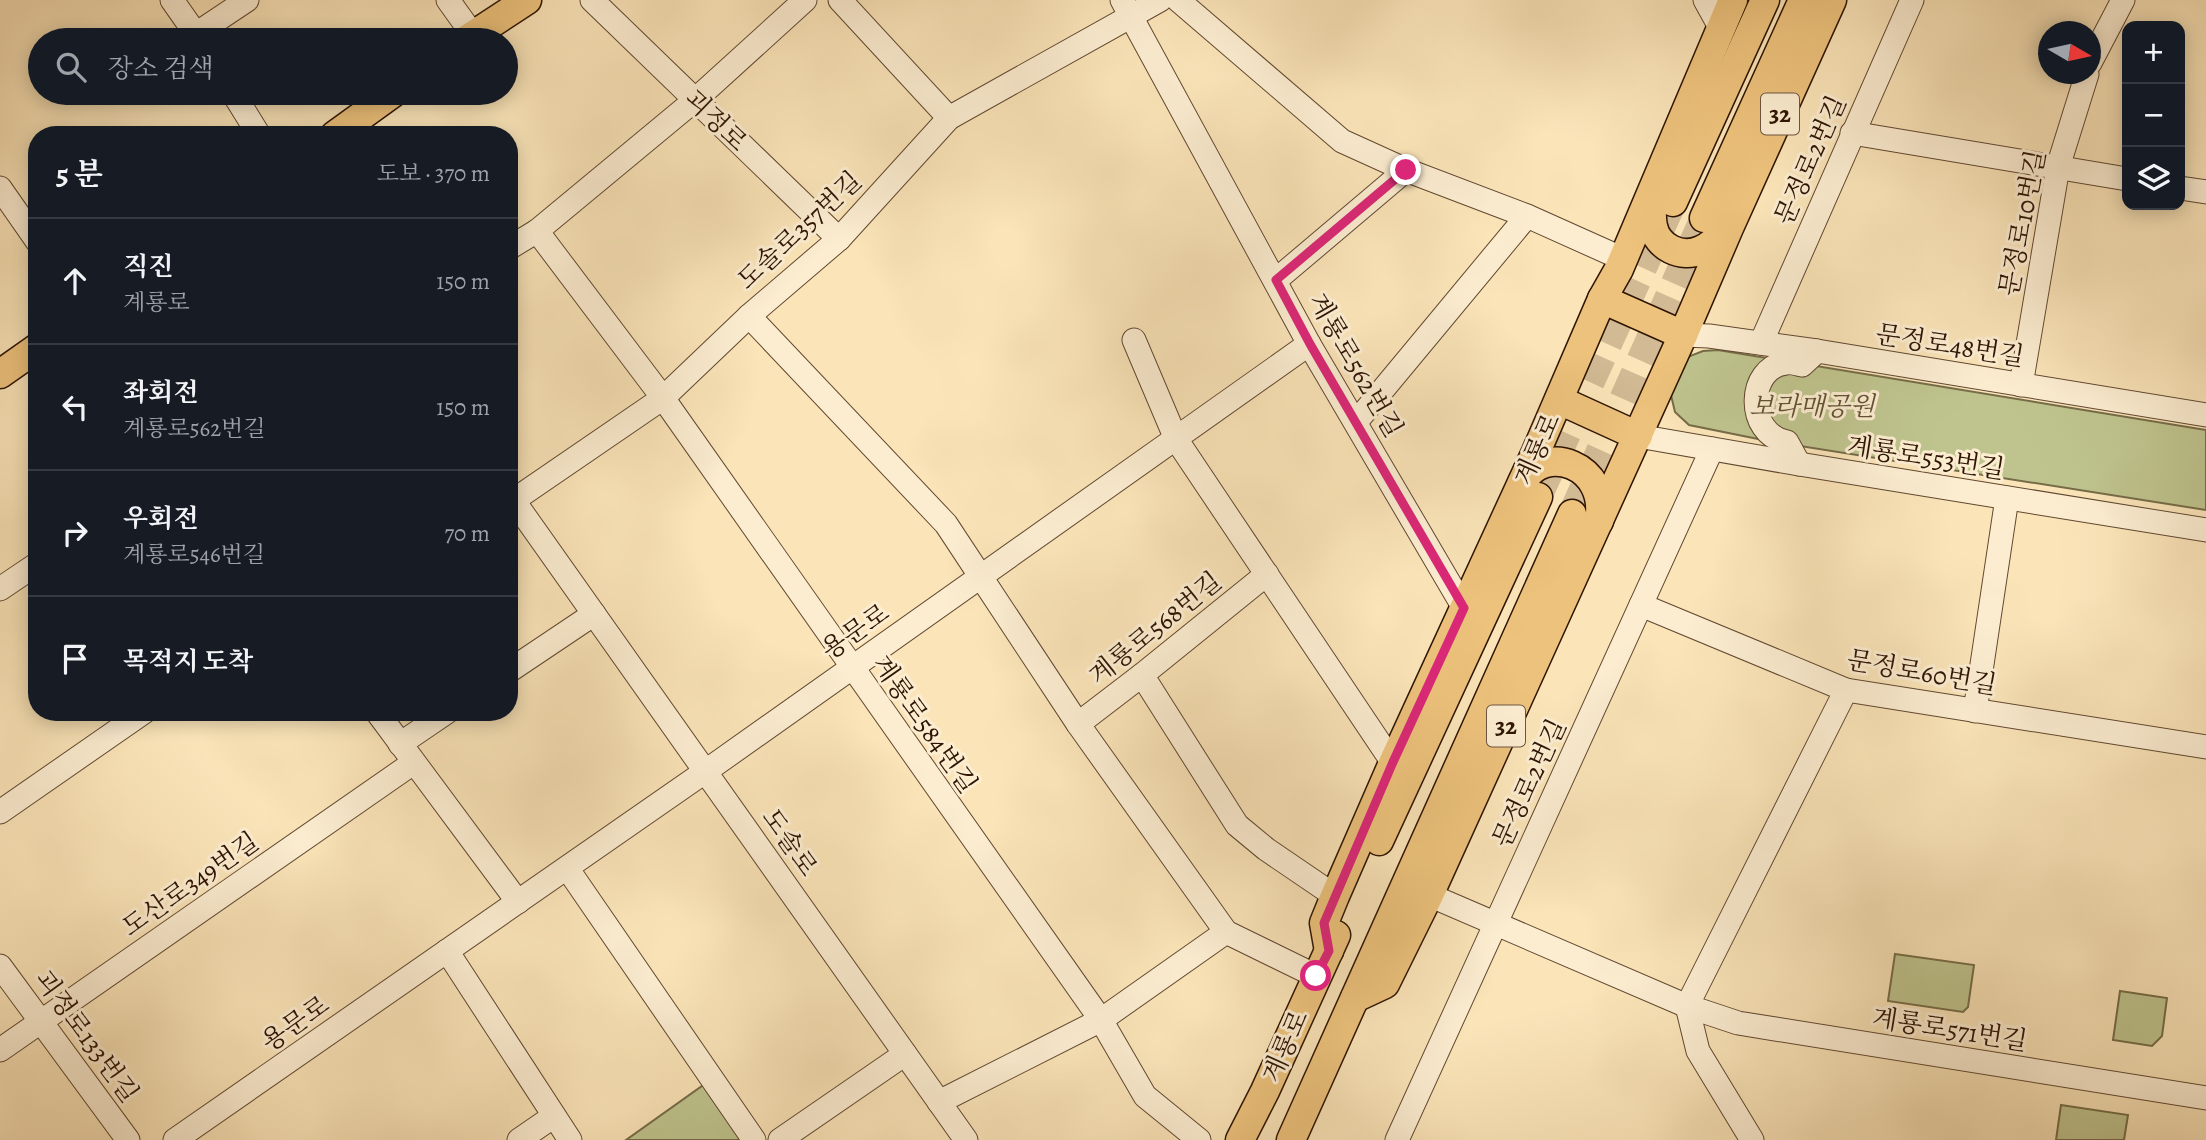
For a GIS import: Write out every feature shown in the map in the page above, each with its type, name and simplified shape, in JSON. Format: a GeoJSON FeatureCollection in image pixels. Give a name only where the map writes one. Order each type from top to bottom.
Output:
{"type":"FeatureCollection","features":[{"type":"Feature","properties":{"kind":"main road"},"geometry":{"type":"LineString","coordinates":[[485,28],[527,0]]}},
{"type":"Feature","properties":{"kind":"main road","name":"계룡로"},"geometry":{"type":"LineString","coordinates":[[1662,197],[1733,0]]}},
{"type":"Feature","properties":{"kind":"main road","name":"계룡로"},"geometry":{"type":"LineString","coordinates":[[1240,1140],[1323,963],[1528,493],[1559,400],[1602,299],[1623,259],[1662,197],[1765,0]]}},
{"type":"Feature","properties":{"kind":"main road","name":"32"},"geometry":{"type":"LineString","coordinates":[[1354,998],[1385,985],[1429,895],[1684,335],[1717,223],[1803,0]]}},
{"type":"Feature","properties":{"kind":"main road","name":"32"},"geometry":{"type":"LineString","coordinates":[[1717,223],[1832,0]]}},
{"type":"Feature","properties":{"kind":"main road"},"geometry":{"type":"LineString","coordinates":[[347,126],[376,105]]}},
{"type":"Feature","properties":{"kind":"main road"},"geometry":{"type":"LineString","coordinates":[[1662,197],[1653,228],[1666,247],[1688,254],[1699,251],[1709,246],[1717,223]]}},
{"type":"Feature","properties":{"kind":"main road"},"geometry":{"type":"LineString","coordinates":[[1602,299],[1684,335]]}},
{"type":"Feature","properties":{"kind":"main road"},"geometry":{"type":"LineString","coordinates":[[0,374],[28,354]]}},
{"type":"Feature","properties":{"kind":"main road"},"geometry":{"type":"LineString","coordinates":[[1559,400],[1638,436]]}},
{"type":"Feature","properties":{"kind":"main road"},"geometry":{"type":"LineString","coordinates":[[1528,493],[1525,476],[1536,467],[1563,462],[1577,466],[1589,475],[1597,487],[1601,501],[1597,527]]}},
{"type":"Feature","properties":{"kind":"main road","name":"계룡로"},"geometry":{"type":"LineString","coordinates":[[1323,963],[1324,923],[1393,762],[1464,608],[1528,493]]}},
{"type":"Feature","properties":{"kind":"main road","name":"계룡로"},"geometry":{"type":"LineString","coordinates":[[1291,1140],[1572,514]]}},
{"type":"Feature","properties":{"kind":"street"},"geometry":{"type":"LineString","coordinates":[[172,0],[192,28]]}},
{"type":"Feature","properties":{"kind":"street"},"geometry":{"type":"LineString","coordinates":[[210,28],[247,0]]}},
{"type":"Feature","properties":{"kind":"street"},"geometry":{"type":"LineString","coordinates":[[447,0],[464,28]]}},
{"type":"Feature","properties":{"kind":"street","name":"괴정로"},"geometry":{"type":"LineString","coordinates":[[592,0],[839,239]]}},
{"type":"Feature","properties":{"kind":"street"},"geometry":{"type":"LineString","coordinates":[[518,243],[537,231],[695,100],[805,0]]}},
{"type":"Feature","properties":{"kind":"street"},"geometry":{"type":"LineString","coordinates":[[840,0],[949,118]]}},
{"type":"Feature","properties":{"kind":"street","name":"도솔로357번길"},"geometry":{"type":"LineString","coordinates":[[518,493],[663,398],[749,316],[839,239],[949,118],[1127,8],[1160,0]]}},
{"type":"Feature","properties":{"kind":"street"},"geometry":{"type":"LineString","coordinates":[[1178,0],[1342,141],[1406,170],[1527,216],[1623,259]]}},
{"type":"Feature","properties":{"kind":"street"},"geometry":{"type":"LineString","coordinates":[[1705,0],[1721,29]]}},
{"type":"Feature","properties":{"kind":"street","name":"문정로2번길"},"geometry":{"type":"LineString","coordinates":[[1761,342],[1912,0]]}},
{"type":"Feature","properties":{"kind":"street"},"geometry":{"type":"LineString","coordinates":[[2101,43],[2123,0]]}},
{"type":"Feature","properties":{"kind":"street","name":"계룡로562번길"},"geometry":{"type":"LineString","coordinates":[[1127,8],[1310,344],[1464,608]]}},
{"type":"Feature","properties":{"kind":"street","name":"문정로10번길"},"geometry":{"type":"LineString","coordinates":[[2021,385],[2058,167],[2084,84]]}},
{"type":"Feature","properties":{"kind":"street"},"geometry":{"type":"LineString","coordinates":[[240,105],[253,126]]}},
{"type":"Feature","properties":{"kind":"street"},"geometry":{"type":"LineString","coordinates":[[1852,133],[2122,178]]}},
{"type":"Feature","properties":{"kind":"street"},"geometry":{"type":"LineString","coordinates":[[1276,280],[1406,170]]}},
{"type":"Feature","properties":{"kind":"street"},"geometry":{"type":"LineString","coordinates":[[0,188],[28,228]]}},
{"type":"Feature","properties":{"kind":"street"},"geometry":{"type":"LineString","coordinates":[[2185,189],[2206,192]]}},
{"type":"Feature","properties":{"kind":"street"},"geometry":{"type":"LineString","coordinates":[[1356,422],[1527,216]]}},
{"type":"Feature","properties":{"kind":"street","name":"계룡로584번길"},"geometry":{"type":"LineString","coordinates":[[537,231],[663,398],[1101,1020],[1145,1096],[1199,1140]]}},
{"type":"Feature","properties":{"kind":"street"},"geometry":{"type":"LineString","coordinates":[[749,316],[946,524],[1078,724],[1226,932],[1323,963]]}},
{"type":"Feature","properties":{"kind":"street","name":"문정로48번길"},"geometry":{"type":"LineString","coordinates":[[1684,335],[1761,342],[2206,415]]}},
{"type":"Feature","properties":{"kind":"street"},"geometry":{"type":"LineString","coordinates":[[1134,340],[1175,439],[1393,762]]}},
{"type":"Feature","properties":{"kind":"street","name":"용문로"},"geometry":{"type":"LineString","coordinates":[[175,1140],[706,771],[1310,344]]}},
{"type":"Feature","properties":{"kind":"street"},"geometry":{"type":"LineString","coordinates":[[1799,464],[1787,442],[1775,440],[1763,428],[1755,409],[1757,388],[1768,370],[1785,362],[1802,365],[1817,351]]}},
{"type":"Feature","properties":{"kind":"street","name":"계룡로553번길"},"geometry":{"type":"LineString","coordinates":[[1638,436],[2206,530]]}},
{"type":"Feature","properties":{"kind":"street","name":"문정로2번길"},"geometry":{"type":"LineString","coordinates":[[1397,1140],[1712,449]]}},
{"type":"Feature","properties":{"kind":"street"},"geometry":{"type":"LineString","coordinates":[[1975,710],[2007,498]]}},
{"type":"Feature","properties":{"kind":"street","name":"도솔로"},"geometry":{"type":"LineString","coordinates":[[518,506],[966,1140]]}},
{"type":"Feature","properties":{"kind":"street"},"geometry":{"type":"LineString","coordinates":[[0,589],[28,570]]}},
{"type":"Feature","properties":{"kind":"street","name":"계룡로568번길"},"geometry":{"type":"LineString","coordinates":[[1078,724],[1267,574]]}},
{"type":"Feature","properties":{"kind":"street","name":"문정로60번길"},"geometry":{"type":"LineString","coordinates":[[1641,605],[1846,690],[2206,747]]}},
{"type":"Feature","properties":{"kind":"street"},"geometry":{"type":"LineString","coordinates":[[518,665],[594,614]]}},
{"type":"Feature","properties":{"kind":"street"},"geometry":{"type":"LineString","coordinates":[[1142,675],[1237,825],[1266,849],[1335,896]]}},
{"type":"Feature","properties":{"kind":"street"},"geometry":{"type":"LineString","coordinates":[[1752,1140],[1698,1051],[1687,1006],[1846,690]]}},
{"type":"Feature","properties":{"kind":"street"},"geometry":{"type":"LineString","coordinates":[[0,812],[131,721]]}},
{"type":"Feature","properties":{"kind":"street"},"geometry":{"type":"LineString","coordinates":[[383,721],[518,902]]}},
{"type":"Feature","properties":{"kind":"street"},"geometry":{"type":"LineString","coordinates":[[400,744],[434,721]]}},
{"type":"Feature","properties":{"kind":"street","name":"도산로349번길"},"geometry":{"type":"LineString","coordinates":[[0,1050],[413,763]]}},
{"type":"Feature","properties":{"kind":"street"},"geometry":{"type":"LineString","coordinates":[[567,868],[754,1140]]}},
{"type":"Feature","properties":{"kind":"street","name":"계룡로571번길"},"geometry":{"type":"LineString","coordinates":[[1429,895],[1687,1006],[1738,1023],[2206,1098]]}},
{"type":"Feature","properties":{"kind":"street"},"geometry":{"type":"LineString","coordinates":[[939,1102],[1101,1020],[1226,932]]}},
{"type":"Feature","properties":{"kind":"street"},"geometry":{"type":"LineString","coordinates":[[447,951],[570,1140]]}},
{"type":"Feature","properties":{"kind":"street","name":"괴정로133번길"},"geometry":{"type":"LineString","coordinates":[[0,966],[128,1140]]}},
{"type":"Feature","properties":{"kind":"street"},"geometry":{"type":"LineString","coordinates":[[780,1140],[905,1054]]}},
{"type":"Feature","properties":{"kind":"street"},"geometry":{"type":"LineString","coordinates":[[519,1140],[554,1116]]}},
{"type":"Feature","properties":{"kind":"green space","name":"보라매공원"},"geometry":{"type":"Polygon","coordinates":[[[1718,350],[2206,430],[2206,510],[1768,441],[1689,425],[1675,412],[1670,391],[1680,365],[1690,356],[1703,351],[1718,350]]]}},
{"type":"Feature","properties":{"kind":"green space"},"geometry":{"type":"Polygon","coordinates":[[[1895,954],[1974,965],[1968,1007],[1963,1012],[1888,1001],[1895,954]]]}},
{"type":"Feature","properties":{"kind":"green space"},"geometry":{"type":"Polygon","coordinates":[[[2120,991],[2167,998],[2162,1036],[2152,1046],[2113,1040],[2120,991]]]}},
{"type":"Feature","properties":{"kind":"green space"},"geometry":{"type":"Polygon","coordinates":[[[709,1081],[747,1140],[626,1140],[709,1081]]]}},
{"type":"Feature","properties":{"kind":"green space"},"geometry":{"type":"Polygon","coordinates":[[[2061,1105],[2128,1115],[2124,1140],[2056,1140],[2061,1105]]]}},
{"type":"Feature","properties":{"kind":"tunnel"},"geometry":{"type":"LineString","coordinates":[[1538,497],[1673,202]]}},
{"type":"Feature","properties":{"kind":"tunnel"},"geometry":{"type":"LineString","coordinates":[[1572,514],[1704,218]]}},
{"type":"Feature","properties":{"kind":"route"},"geometry":{"type":"LineString","coordinates":[[1316,976],[1329,951],[1324,923],[1393,762],[1464,608],[1310,344],[1276,280],[1406,170]]}}]}
